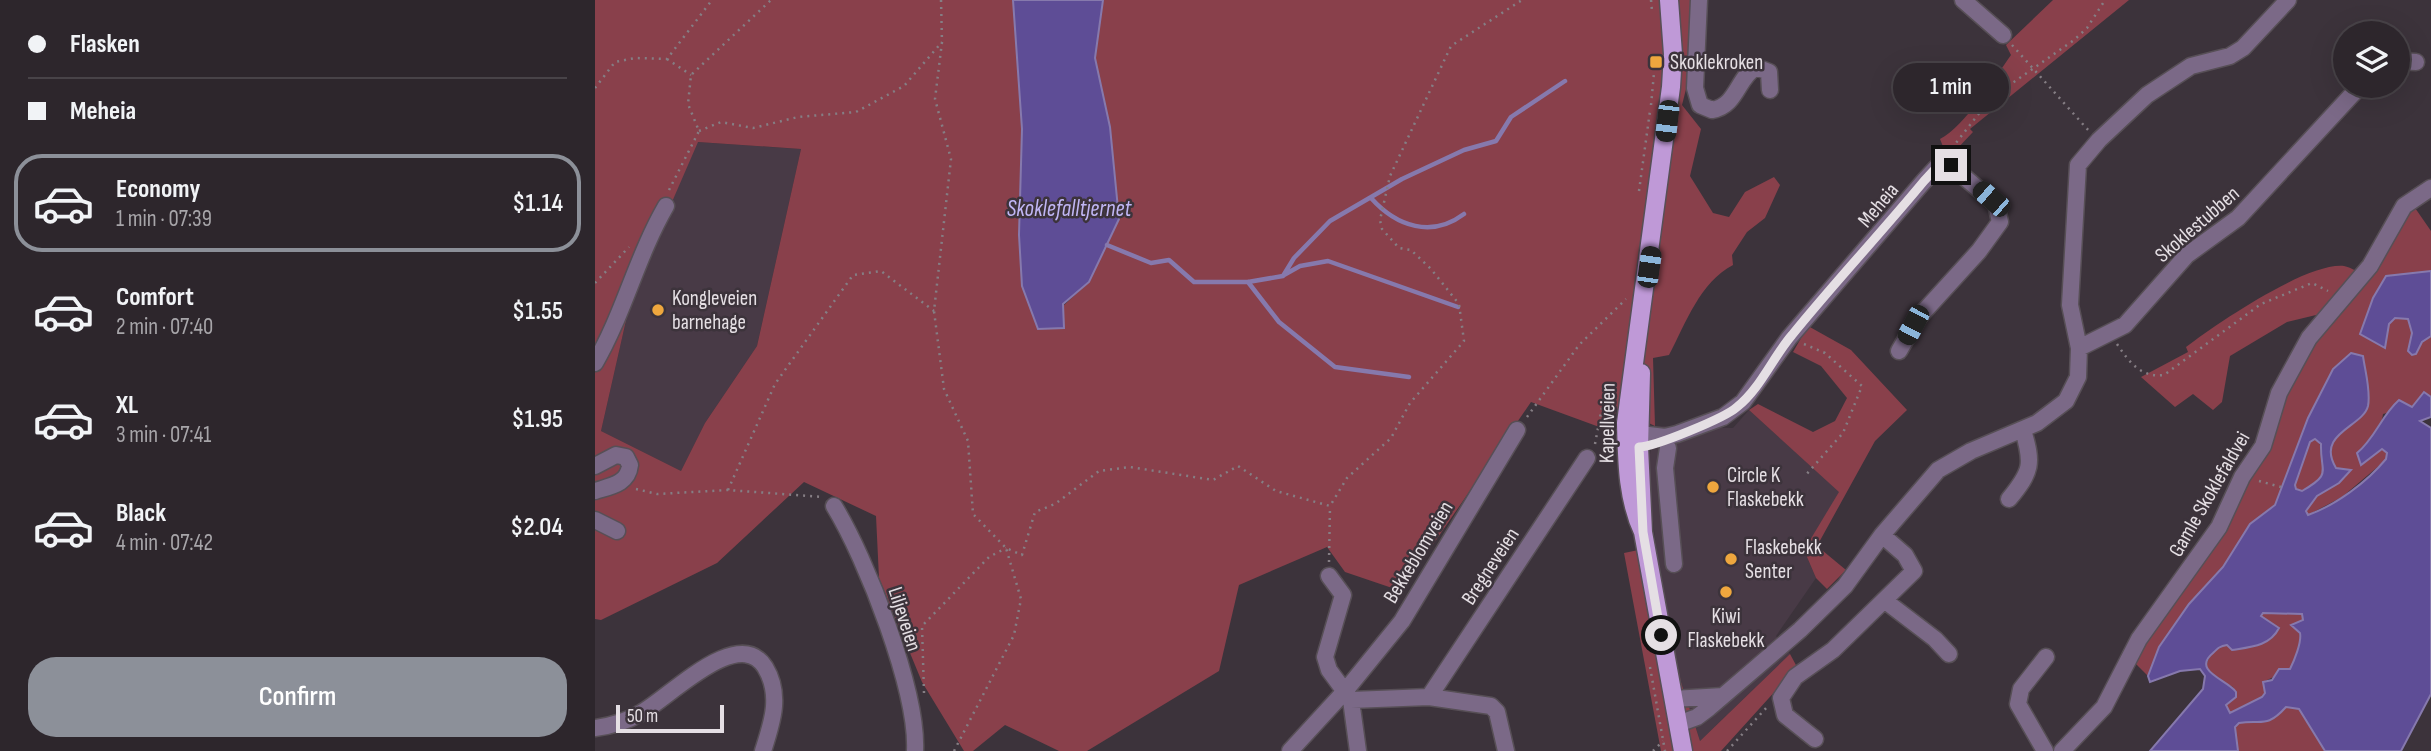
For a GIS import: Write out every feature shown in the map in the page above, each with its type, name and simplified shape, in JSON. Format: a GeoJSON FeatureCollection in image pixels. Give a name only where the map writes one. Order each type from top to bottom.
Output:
{"type":"FeatureCollection","features":[{"type":"Feature","properties":{"kind":"main road","name":"Kapellveien"},"geometry":{"type":"LineString","coordinates":[[1669,0],[1673,54],[1671,87],[1643,314],[1645,330],[1635,441],[1643,532],[1682,751]]}},
{"type":"Feature","properties":{"kind":"street"},"geometry":{"type":"LineString","coordinates":[[1699,0],[1696,99],[1707,109],[1717,110],[1732,99],[1752,69],[1760,67],[1771,76],[1770,90]]}},
{"type":"Feature","properties":{"kind":"street"},"geometry":{"type":"LineString","coordinates":[[1963,0],[2003,35]]}},
{"type":"Feature","properties":{"kind":"street"},"geometry":{"type":"LineString","coordinates":[[1678,724],[1697,717],[1825,607],[1938,470],[1971,451],[2023,430],[2066,401],[2078,377],[2079,348],[2070,305],[2078,165],[2099,140],[2165,81],[2191,66],[2229,56],[2243,48],[2288,0]]}},
{"type":"Feature","properties":{"kind":"street"},"geometry":{"type":"LineString","coordinates":[[2410,62],[2416,62]]}},
{"type":"Feature","properties":{"kind":"street","name":"Skoklestubben"},"geometry":{"type":"LineString","coordinates":[[2079,348],[2125,325],[2187,254],[2238,218],[2349,98]]}},
{"type":"Feature","properties":{"kind":"street"},"geometry":{"type":"LineString","coordinates":[[1899,351],[1918,318],[1998,228],[2000,211],[1991,199],[1965,175],[1945,164]]}},
{"type":"Feature","properties":{"kind":"street","name":"Meheia"},"geometry":{"type":"LineString","coordinates":[[1635,441],[1654,445],[1666,443],[1734,410],[1748,396],[1789,338],[1929,176],[1945,164]]}},
{"type":"Feature","properties":{"kind":"street","name":"Gamle Skoklefaldvei"},"geometry":{"type":"LineString","coordinates":[[2062,751],[2109,700],[2139,639],[2219,527],[2242,477],[2263,446],[2279,393],[2293,363],[2320,324],[2370,266],[2404,206],[2431,188]]}},
{"type":"Feature","properties":{"kind":"street"},"geometry":{"type":"LineString","coordinates":[[595,363],[614,329],[647,238],[666,206]]}},
{"type":"Feature","properties":{"kind":"street","name":"Bekkeblomveien"},"geometry":{"type":"LineString","coordinates":[[1290,751],[1349,695],[1402,621],[1517,430]]}},
{"type":"Feature","properties":{"kind":"street"},"geometry":{"type":"LineString","coordinates":[[2009,499],[2029,469],[2031,453],[2023,430]]}},
{"type":"Feature","properties":{"kind":"street"},"geometry":{"type":"LineString","coordinates":[[1666,443],[1665,468],[1674,564]]}},
{"type":"Feature","properties":{"kind":"street"},"geometry":{"type":"LineString","coordinates":[[595,466],[616,454],[626,457],[630,470],[626,479],[595,491]]}},
{"type":"Feature","properties":{"kind":"street","name":"Bregneveien"},"geometry":{"type":"LineString","coordinates":[[1429,697],[1587,458]]}},
{"type":"Feature","properties":{"kind":"street","name":"Liljeveien"},"geometry":{"type":"LineString","coordinates":[[834,506],[847,527],[876,596],[912,715],[915,751]]}},
{"type":"Feature","properties":{"kind":"street"},"geometry":{"type":"LineString","coordinates":[[595,520],[617,531]]}},
{"type":"Feature","properties":{"kind":"street"},"geometry":{"type":"LineString","coordinates":[[1815,738],[1785,715],[1780,702],[1794,677],[1833,650],[1914,571],[1905,555],[1882,535]]}},
{"type":"Feature","properties":{"kind":"street"},"geometry":{"type":"LineString","coordinates":[[1328,576],[1343,595],[1325,657],[1329,670],[1349,695],[1358,751]]}},
{"type":"Feature","properties":{"kind":"street"},"geometry":{"type":"LineString","coordinates":[[1884,600],[1935,639],[1949,654]]}},
{"type":"Feature","properties":{"kind":"street"},"geometry":{"type":"LineString","coordinates":[[595,728],[640,714],[721,657],[739,653],[759,660],[771,678],[775,710],[763,751]]}},
{"type":"Feature","properties":{"kind":"street"},"geometry":{"type":"LineString","coordinates":[[2045,751],[2018,704],[2021,689],[2046,657]]}},
{"type":"Feature","properties":{"kind":"street"},"geometry":{"type":"LineString","coordinates":[[1349,695],[1429,697],[1494,708],[1506,751]]}},
{"type":"Feature","properties":{"kind":"street"},"geometry":{"type":"LineString","coordinates":[[1673,699],[1723,696]]}},
{"type":"Feature","properties":{"kind":"path"},"geometry":{"type":"LineString","coordinates":[[667,59],[712,0]]}},
{"type":"Feature","properties":{"kind":"path"},"geometry":{"type":"LineString","coordinates":[[699,131],[688,104],[691,75],[771,0]]}},
{"type":"Feature","properties":{"kind":"path"},"geometry":{"type":"LineString","coordinates":[[941,0],[942,43],[935,99],[951,159],[934,311],[944,389],[968,441],[972,514],[1006,548],[1022,555],[1035,512],[1055,504],[1099,471],[1130,467],[1213,480],[1238,466],[1276,491],[1330,506]]}},
{"type":"Feature","properties":{"kind":"path"},"geometry":{"type":"LineString","coordinates":[[1328,576],[1330,506],[1347,478],[1391,438],[1410,403],[1464,341],[1459,304],[1431,269],[1411,250],[1399,248],[1382,229],[1382,212],[1388,186],[1451,46],[1522,0]]}},
{"type":"Feature","properties":{"kind":"path"},"geometry":{"type":"LineString","coordinates":[[1945,164],[1965,128],[1991,98],[2087,28],[2105,0]]}},
{"type":"Feature","properties":{"kind":"path"},"geometry":{"type":"LineString","coordinates":[[2003,35],[2099,140]]}},
{"type":"Feature","properties":{"kind":"path"},"geometry":{"type":"LineString","coordinates":[[666,206],[670,185],[699,131],[721,122],[753,128],[798,117],[856,112],[904,86],[942,43]]}},
{"type":"Feature","properties":{"kind":"path"},"geometry":{"type":"LineString","coordinates":[[595,88],[615,62],[635,58],[667,59],[691,75]]}},
{"type":"Feature","properties":{"kind":"path"},"geometry":{"type":"LineString","coordinates":[[595,283],[631,246],[647,238]]}},
{"type":"Feature","properties":{"kind":"path"},"geometry":{"type":"LineString","coordinates":[[728,490],[775,384],[853,275],[881,271],[934,311]]}},
{"type":"Feature","properties":{"kind":"path"},"geometry":{"type":"LineString","coordinates":[[2112,337],[2137,369],[2150,377],[2164,375],[2261,304],[2312,283],[2344,299]]}},
{"type":"Feature","properties":{"kind":"path"},"geometry":{"type":"LineString","coordinates":[[1517,430],[1579,345],[1628,297]]}},
{"type":"Feature","properties":{"kind":"path"},"geometry":{"type":"LineString","coordinates":[[1789,338],[1825,353],[1862,386],[1843,433],[1804,477]]}},
{"type":"Feature","properties":{"kind":"path"},"geometry":{"type":"LineString","coordinates":[[1587,458],[1600,430],[1603,402],[1613,388],[1619,386]]}},
{"type":"Feature","properties":{"kind":"path"},"geometry":{"type":"LineString","coordinates":[[2242,477],[2281,487]]}},
{"type":"Feature","properties":{"kind":"path"},"geometry":{"type":"LineString","coordinates":[[617,484],[657,494],[728,490],[821,495],[834,506]]}},
{"type":"Feature","properties":{"kind":"path"},"geometry":{"type":"LineString","coordinates":[[912,715],[924,695],[922,626],[989,557],[1006,548]]}},
{"type":"Feature","properties":{"kind":"path"},"geometry":{"type":"LineString","coordinates":[[954,751],[1014,635],[1021,599],[1006,548]]}},
{"type":"Feature","properties":{"kind":"path"},"geometry":{"type":"LineString","coordinates":[[1727,751],[1775,698],[1784,692]]}},
{"type":"Feature","properties":{"kind":"path"},"geometry":{"type":"LineString","coordinates":[[1653,751],[1657,746]]}},
{"type":"Feature","properties":{"kind":"shaded area"},"geometry":{"type":"Polygon","coordinates":[[[595,0],[1013,0],[1022,129],[1019,235],[1022,286],[1038,329],[1089,282],[1119,219],[1110,127],[1095,58],[1103,0],[1704,0],[1705,14],[1682,105],[1701,129],[1690,176],[1713,213],[1729,217],[1745,192],[1774,177],[1780,185],[1765,218],[1747,232],[1732,255],[1733,265],[1721,272],[1703,293],[1669,355],[1653,358],[1655,426],[1616,408],[1613,432],[1531,402],[1401,591],[1345,572],[1327,547],[1239,585],[1219,671],[1087,751],[1059,751],[1005,725],[973,751],[964,751],[922,682],[879,578],[876,516],[804,482],[717,563],[601,620],[595,619],[595,0]],[[698,142],[632,294],[601,431],[681,471],[705,423],[757,346],[801,149],[698,142]]]}},
{"type":"Feature","properties":{"kind":"shaded area"},"geometry":{"type":"Polygon","coordinates":[[[2053,0],[2129,0],[1970,129],[1973,132],[1955,151],[1944,149],[1940,139],[1950,133],[1969,113],[2011,55],[2006,45],[2053,0]]]}},
{"type":"Feature","properties":{"kind":"shaded area"},"geometry":{"type":"Polygon","coordinates":[[[697,142],[801,149],[757,346],[705,423],[681,471],[601,431],[632,294],[697,142]]]}},
{"type":"Feature","properties":{"kind":"shaded area"},"geometry":{"type":"Polygon","coordinates":[[[2413,205],[2431,231],[2431,271],[2386,276],[2389,324],[2395,318],[2408,319],[2412,333],[2408,351],[2416,354],[2422,342],[2431,336],[2431,397],[2424,393],[2415,406],[2383,414],[2381,426],[2357,453],[2368,460],[2382,448],[2387,453],[2387,459],[2342,497],[2308,515],[2306,511],[2317,496],[2339,483],[2350,470],[2335,468],[2330,456],[2331,446],[2335,438],[2364,414],[2368,406],[2363,356],[2351,353],[2333,369],[2308,418],[2275,505],[2250,524],[2223,567],[2189,604],[2159,647],[2148,676],[2133,661],[2281,409],[2299,361],[2326,328],[2316,315],[2287,322],[2230,356],[2222,402],[2213,410],[2193,394],[2175,407],[2141,377],[2188,352],[2186,347],[2239,310],[2308,274],[2328,267],[2344,266],[2368,277],[2413,205]]]}},
{"type":"Feature","properties":{"kind":"shaded area"},"geometry":{"type":"Polygon","coordinates":[[[1808,326],[1851,350],[1907,410],[1875,441],[1817,546],[1846,570],[1827,589],[1816,578],[1804,550],[1839,492],[1749,410],[1758,404],[1813,432],[1835,421],[1847,398],[1821,366],[1793,352],[1808,326]]]}},
{"type":"Feature","properties":{"kind":"shaded area"},"geometry":{"type":"Polygon","coordinates":[[[1749,410],[1840,492],[1804,550],[1816,578],[1776,636],[1790,654],[1700,741],[1681,682],[1662,596],[1647,471],[1655,426],[1733,428],[1749,410]]]}},
{"type":"Feature","properties":{"kind":"shaded area"},"geometry":{"type":"Polygon","coordinates":[[[2315,439],[2320,446],[2321,477],[2302,491],[2296,490],[2295,485],[2310,442],[2315,439]]]}},
{"type":"Feature","properties":{"kind":"shaded area"},"geometry":{"type":"Polygon","coordinates":[[[1653,547],[1681,682],[1700,741],[1790,654],[1797,667],[1721,751],[1661,751],[1624,553],[1653,547]]]}},
{"type":"Feature","properties":{"kind":"shaded area"},"geometry":{"type":"Polygon","coordinates":[[[2263,613],[2302,614],[2304,617],[2297,628],[2300,643],[2297,654],[2290,669],[2263,682],[2265,693],[2262,697],[2230,713],[2226,705],[2235,697],[2233,687],[2208,670],[2208,660],[2220,646],[2261,644],[2274,636],[2279,628],[2261,616],[2263,613]]]}},
{"type":"Feature","properties":{"kind":"shaded area"},"geometry":{"type":"Polygon","coordinates":[[[2285,707],[2299,709],[2325,751],[2238,751],[2235,727],[2239,723],[2269,721],[2285,707]]]}},
{"type":"Feature","properties":{"kind":"water","name":"Skoklefalltjernet"},"geometry":{"type":"Polygon","coordinates":[[[1013,0],[1103,0],[1095,58],[1110,127],[1119,219],[1089,282],[1063,304],[1064,328],[1038,329],[1022,286],[1019,235],[1022,129],[1013,0]]]}},
{"type":"Feature","properties":{"kind":"water"},"geometry":{"type":"Polygon","coordinates":[[[2431,271],[2431,336],[2422,342],[2416,354],[2412,355],[2408,351],[2412,333],[2408,319],[2395,318],[2389,324],[2385,348],[2360,334],[2373,298],[2386,276],[2431,271]]]}},
{"type":"Feature","properties":{"kind":"water"},"geometry":{"type":"Polygon","coordinates":[[[2351,353],[2363,356],[2368,406],[2358,420],[2342,432],[2331,446],[2331,456],[2336,468],[2351,470],[2339,483],[2317,496],[2306,511],[2308,515],[2350,492],[2386,459],[2387,453],[2382,449],[2361,465],[2357,453],[2399,400],[2412,407],[2424,392],[2431,397],[2431,417],[2420,421],[2431,428],[2431,694],[2401,751],[2325,751],[2299,709],[2286,707],[2268,721],[2239,723],[2235,727],[2238,751],[2150,751],[2203,689],[2205,676],[2200,669],[2180,671],[2150,682],[2148,676],[2159,647],[2189,604],[2223,567],[2250,524],[2275,505],[2308,418],[2333,369],[2351,353]],[[2315,439],[2310,442],[2295,485],[2296,489],[2302,491],[2318,480],[2323,472],[2321,444],[2315,439]],[[2263,613],[2261,616],[2279,628],[2271,639],[2259,645],[2239,649],[2232,650],[2227,645],[2223,646],[2207,659],[2206,665],[2213,675],[2236,692],[2236,697],[2226,705],[2230,713],[2262,697],[2265,693],[2263,682],[2272,680],[2279,669],[2290,669],[2297,651],[2300,633],[2291,625],[2303,620],[2302,614],[2263,613]]]}},
{"type":"Feature","properties":{"kind":"waterway"},"geometry":{"type":"LineString","coordinates":[[1107,245],[1151,263],[1169,260],[1194,282],[1248,282],[1283,276],[1294,258],[1330,221],[1402,179],[1464,150],[1496,141],[1511,117],[1565,81]]}},
{"type":"Feature","properties":{"kind":"waterway"},"geometry":{"type":"LineString","coordinates":[[1371,198],[1392,216],[1415,226],[1440,226],[1464,214]]}},
{"type":"Feature","properties":{"kind":"waterway"},"geometry":{"type":"LineString","coordinates":[[1284,275],[1300,266],[1328,261],[1458,307]]}},
{"type":"Feature","properties":{"kind":"waterway"},"geometry":{"type":"LineString","coordinates":[[1248,282],[1279,322],[1335,367],[1409,377]]}},
{"type":"Feature","properties":{"kind":"place","name":"Skoklekroken"},"geometry":{"type":"Point","coordinates":[1656,62]}},
{"type":"Feature","properties":{"kind":"place","name":"Kongleveien barnehage"},"geometry":{"type":"Point","coordinates":[658,310]}},
{"type":"Feature","properties":{"kind":"place","name":"Circle K Flaskebekk"},"geometry":{"type":"Point","coordinates":[1713,487]}},
{"type":"Feature","properties":{"kind":"place","name":"Flaskebekk Senter"},"geometry":{"type":"Point","coordinates":[1731,559]}},
{"type":"Feature","properties":{"kind":"place","name":"Kiwi Flaskebekk"},"geometry":{"type":"Point","coordinates":[1726,592]}},
{"type":"Feature","properties":{"kind":"route"},"geometry":{"type":"LineString","coordinates":[[1661,635],[1643,532],[1639,447],[1654,445],[1665,437],[1723,416],[1743,402],[1789,338],[1924,181],[1936,168],[1945,164],[1951,165]]}}]}
